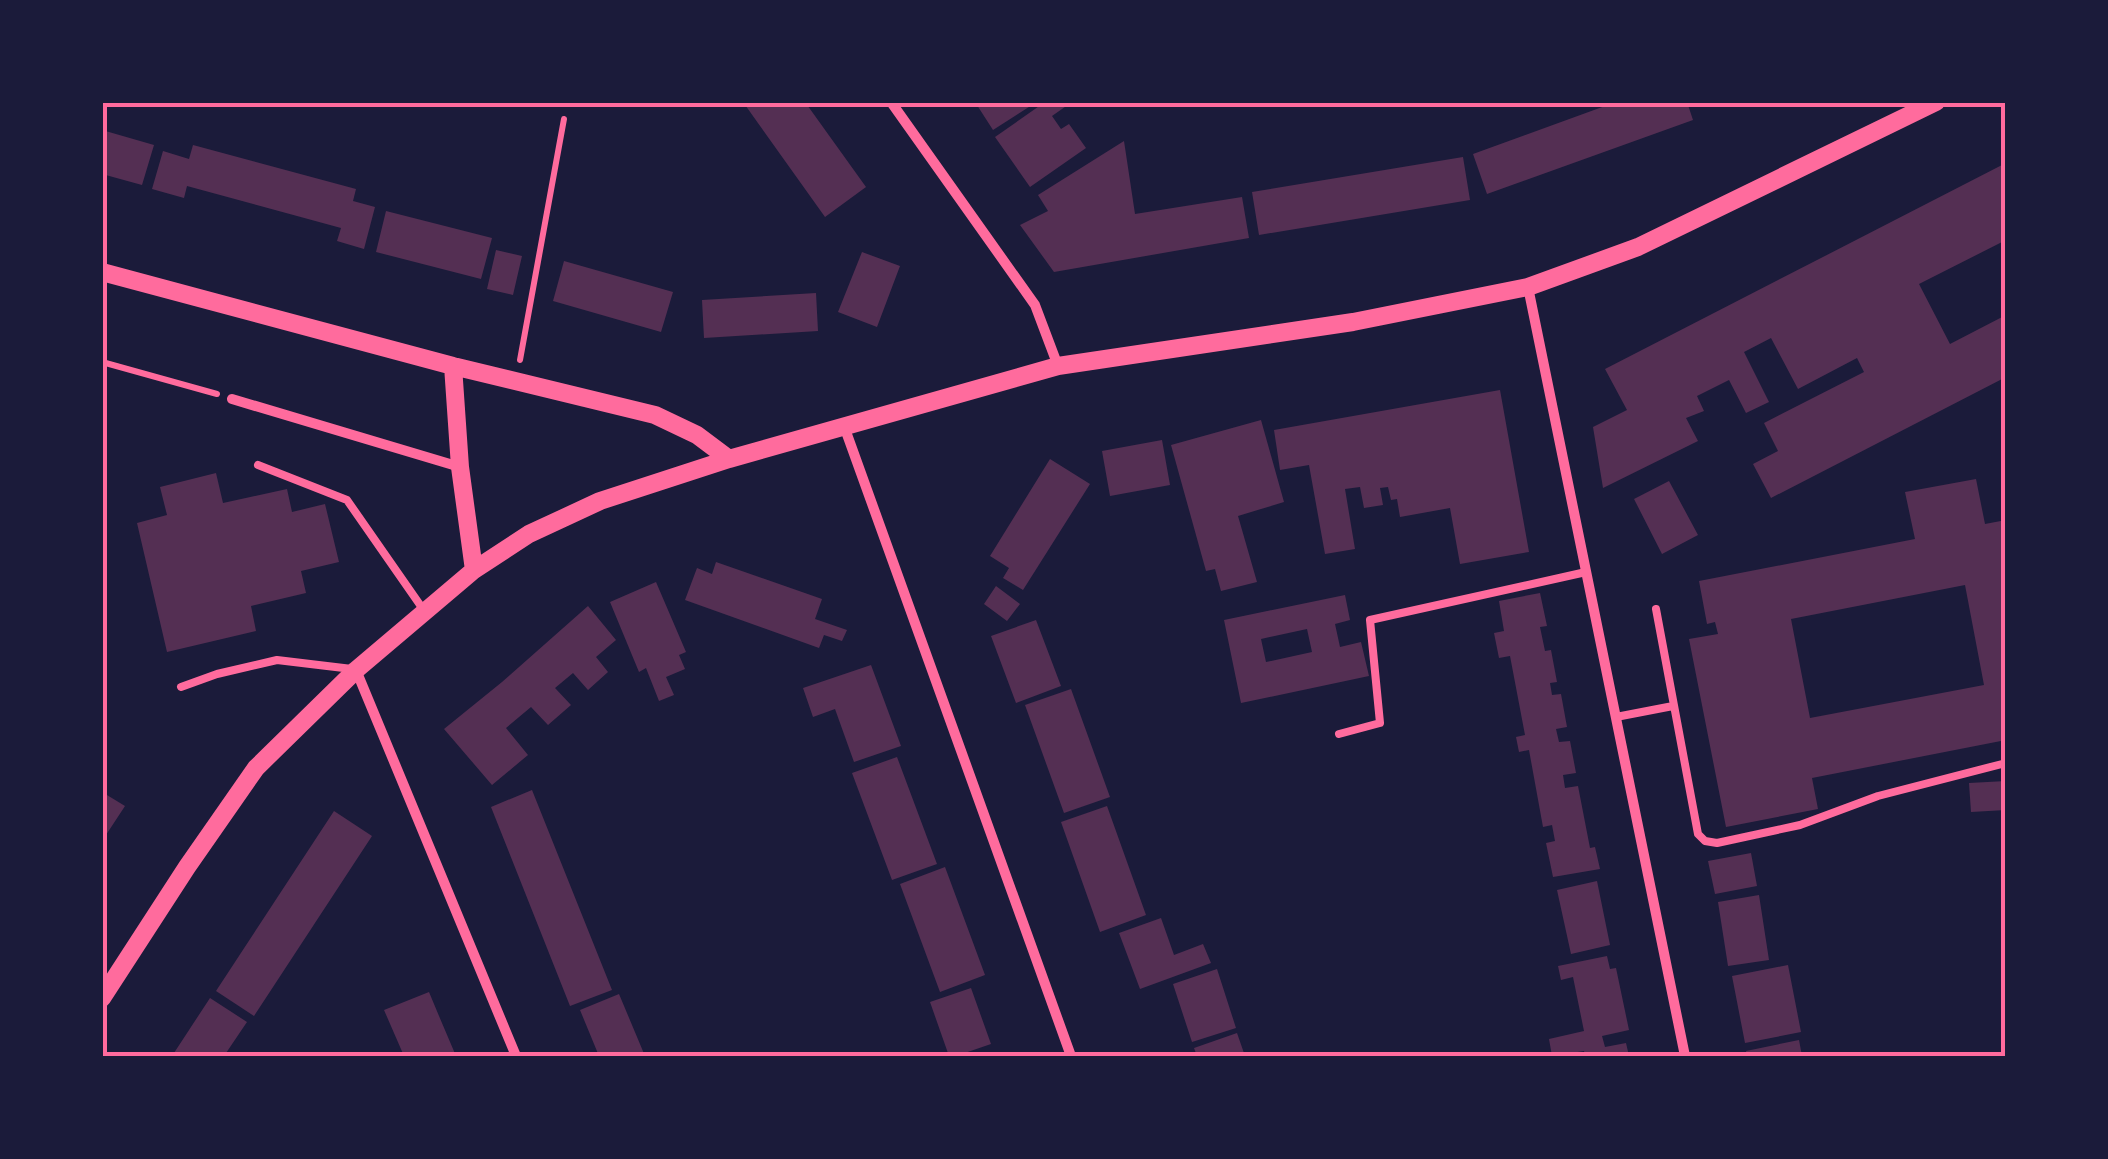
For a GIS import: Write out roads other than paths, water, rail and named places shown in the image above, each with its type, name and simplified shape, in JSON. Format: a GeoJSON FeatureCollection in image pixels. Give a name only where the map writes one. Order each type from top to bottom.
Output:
{"type":"FeatureCollection","features":[{"type":"Feature","properties":{"kind":"street"},"geometry":{"type":"LineString","coordinates":[[891,102],[1035,305],[1058,366]]}},
{"type":"Feature","properties":{"kind":"street"},"geometry":{"type":"LineString","coordinates":[[102,998],[256,768],[356,670],[474,570],[529,534],[600,501],[729,459],[1058,366],[1352,322],[1528,287],[1638,247],[1936,102]]}},
{"type":"Feature","properties":{"kind":"street"},"geometry":{"type":"LineString","coordinates":[[102,272],[655,416],[697,434],[729,459]]}},
{"type":"Feature","properties":{"kind":"street"},"geometry":{"type":"LineString","coordinates":[[1528,287],[1685,1056]]}},
{"type":"Feature","properties":{"kind":"street"},"geometry":{"type":"LineString","coordinates":[[453,366],[460,467],[474,570]]}},
{"type":"Feature","properties":{"kind":"street"},"geometry":{"type":"LineString","coordinates":[[232,399],[460,467]]}},
{"type":"Feature","properties":{"kind":"street"},"geometry":{"type":"LineString","coordinates":[[843,425],[1071,1056]]}},
{"type":"Feature","properties":{"kind":"street"},"geometry":{"type":"LineString","coordinates":[[356,670],[516,1056]]}},
{"type":"Feature","properties":{"kind":"lane"},"geometry":{"type":"LineString","coordinates":[[258,465],[348,500],[424,612]]}},
{"type":"Feature","properties":{"kind":"lane"},"geometry":{"type":"LineString","coordinates":[[1339,734],[1380,723],[1370,620],[1586,572]]}},
{"type":"Feature","properties":{"kind":"lane"},"geometry":{"type":"LineString","coordinates":[[1656,609],[1698,834],[1705,841],[1717,843],[1800,825],[1878,796],[2006,763]]}},
{"type":"Feature","properties":{"kind":"lane"},"geometry":{"type":"LineString","coordinates":[[182,686],[277,660],[356,670]]}},
{"type":"Feature","properties":{"kind":"lane"},"geometry":{"type":"LineString","coordinates":[[1616,717],[1673,706]]}}]}
